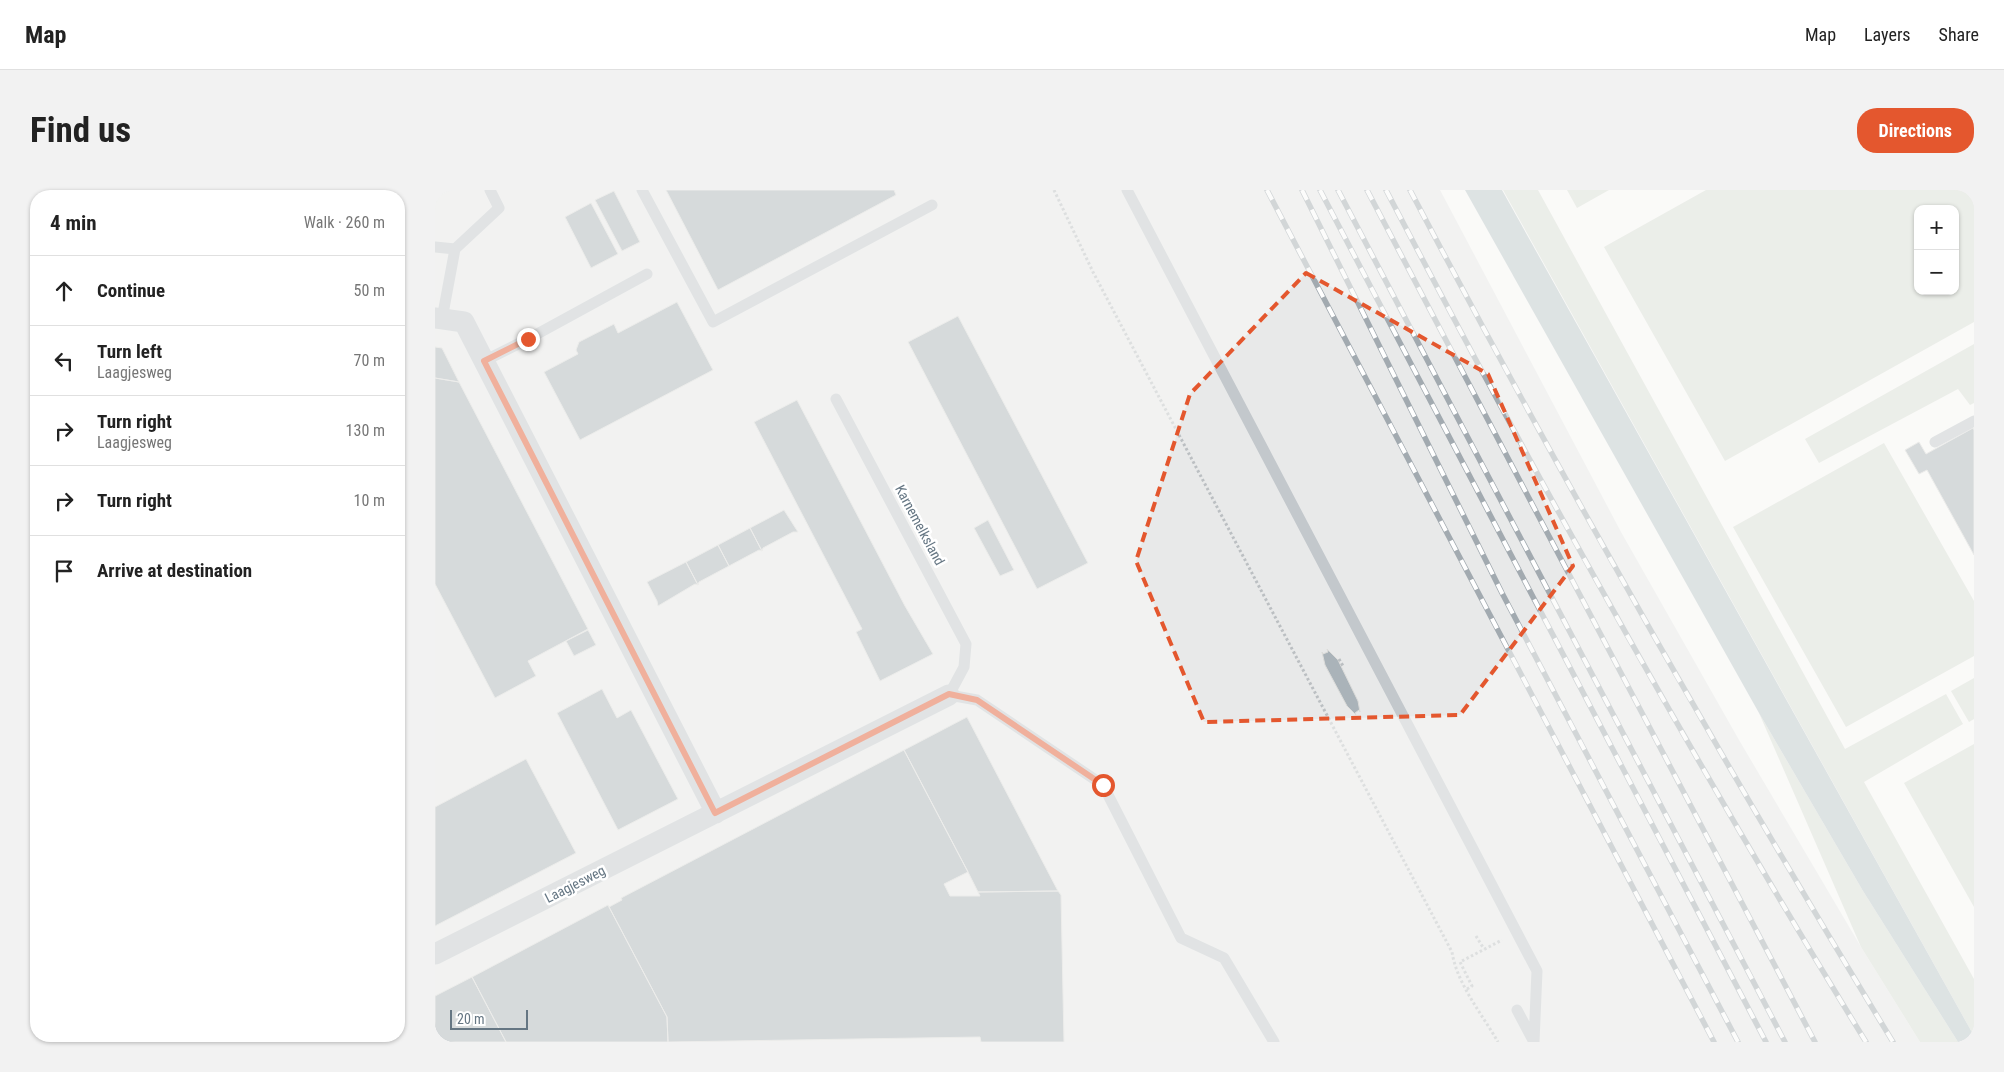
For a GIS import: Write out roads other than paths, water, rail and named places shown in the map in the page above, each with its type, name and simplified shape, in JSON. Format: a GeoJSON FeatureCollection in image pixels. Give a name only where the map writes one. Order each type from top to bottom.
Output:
{"type":"FeatureCollection","features":[{"type":"Feature","properties":{"kind":"street"},"geometry":{"type":"LineString","coordinates":[[439,319],[464,322],[715,813]]}},
{"type":"Feature","properties":{"kind":"street","name":"Laagjesweg"},"geometry":{"type":"LineString","coordinates":[[435,954],[949,694]]}},
{"type":"Feature","properties":{"kind":"lane"},"geometry":{"type":"LineString","coordinates":[[439,319],[455,249],[499,208],[490,190]]}},
{"type":"Feature","properties":{"kind":"lane"},"geometry":{"type":"LineString","coordinates":[[642,190],[713,322],[932,205]]}},
{"type":"Feature","properties":{"kind":"lane"},"geometry":{"type":"LineString","coordinates":[[1127,190],[1537,971],[1539,980],[1534,1042]]}},
{"type":"Feature","properties":{"kind":"lane"},"geometry":{"type":"LineString","coordinates":[[435,246],[455,249]]}},
{"type":"Feature","properties":{"kind":"lane"},"geometry":{"type":"LineString","coordinates":[[484,361],[647,274]]}},
{"type":"Feature","properties":{"kind":"lane","name":"Karnemelksland"},"geometry":{"type":"LineString","coordinates":[[836,399],[966,644],[963,667],[949,694]]}},
{"type":"Feature","properties":{"kind":"lane"},"geometry":{"type":"LineString","coordinates":[[1935,442],[1974,421]]}},
{"type":"Feature","properties":{"kind":"lane"},"geometry":{"type":"LineString","coordinates":[[949,694],[977,700],[1103,785],[1181,938],[1224,958],[1274,1042]]}},
{"type":"Feature","properties":{"kind":"lane"},"geometry":{"type":"LineString","coordinates":[[1517,1010],[1534,1042]]}},
{"type":"Feature","properties":{"kind":"railway"},"geometry":{"type":"LineString","coordinates":[[1267,190],[1714,1042]]}},
{"type":"Feature","properties":{"kind":"railway"},"geometry":{"type":"LineString","coordinates":[[1302,190],[1502,593],[1738,1042]]}},
{"type":"Feature","properties":{"kind":"railway"},"geometry":{"type":"LineString","coordinates":[[1320,190],[1766,1042]]}},
{"type":"Feature","properties":{"kind":"railway"},"geometry":{"type":"LineString","coordinates":[[1338,190],[1785,1042]]}},
{"type":"Feature","properties":{"kind":"railway"},"geometry":{"type":"LineString","coordinates":[[1367,190],[1815,1042]]}},
{"type":"Feature","properties":{"kind":"railway"},"geometry":{"type":"LineString","coordinates":[[1386,190],[1501,406],[1619,620],[1740,832],[1866,1042]]}},
{"type":"Feature","properties":{"kind":"railway"},"geometry":{"type":"LineString","coordinates":[[1410,190],[1526,406],[1645,620],[1767,832],[1893,1042]]}}]}
